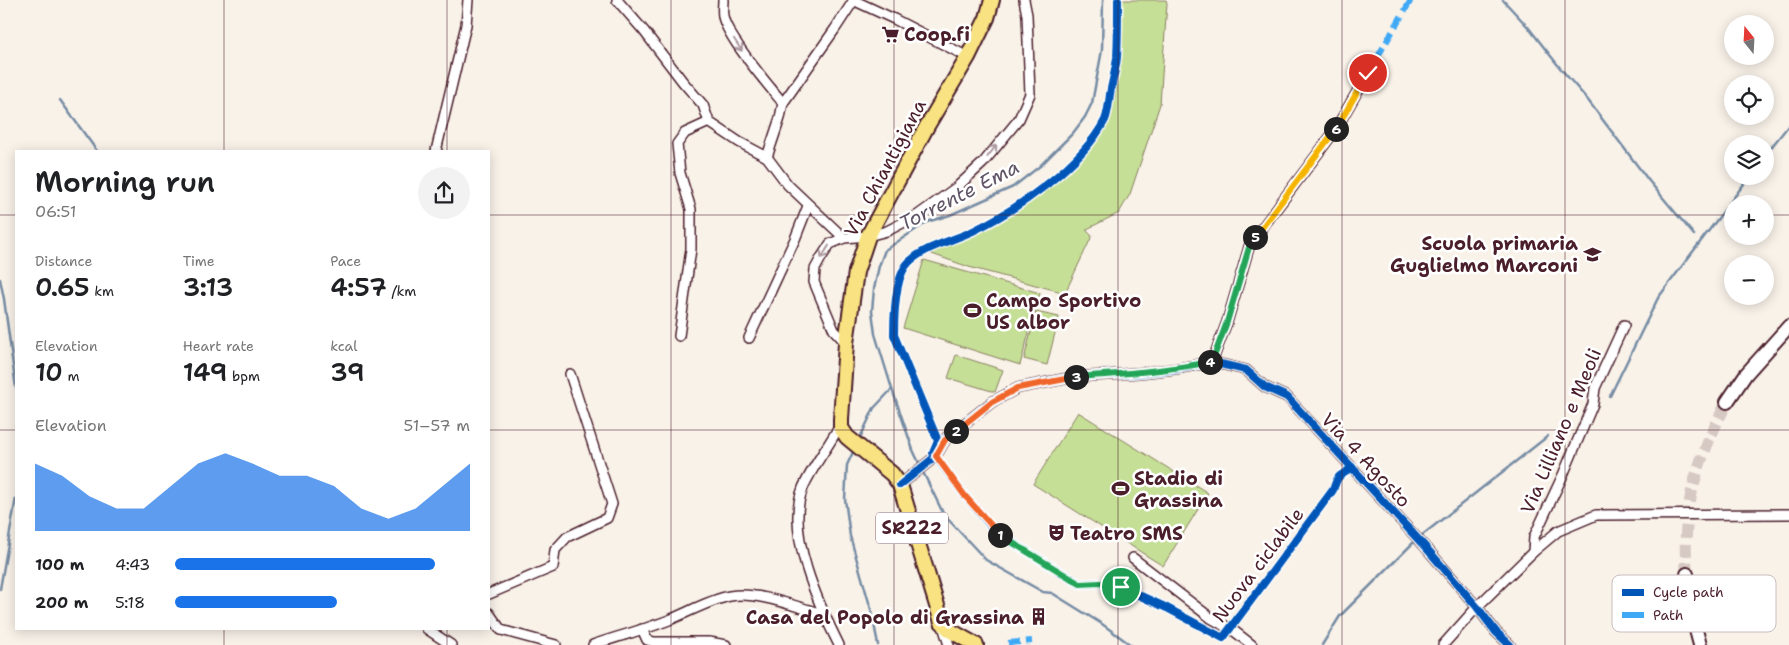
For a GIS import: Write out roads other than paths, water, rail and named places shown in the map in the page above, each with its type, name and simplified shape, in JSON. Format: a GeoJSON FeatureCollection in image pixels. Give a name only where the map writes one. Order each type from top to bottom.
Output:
{"type":"FeatureCollection","features":[{"type":"Feature","properties":{"kind":"main road","name":"Via Chiantigiana"},"geometry":{"type":"LineString","coordinates":[[844,433],[841,419],[846,343],[856,272],[868,236],[927,126],[968,57],[987,18],[992,0]]}},
{"type":"Feature","properties":{"kind":"main road"},"geometry":{"type":"LineString","coordinates":[[1727,402],[1746,374],[1789,326]]}},
{"type":"Feature","properties":{"kind":"main road","name":"SR222"},"geometry":{"type":"LineString","coordinates":[[844,433],[892,474],[904,481],[942,622]]}},
{"type":"Feature","properties":{"kind":"main road"},"geometry":{"type":"LineString","coordinates":[[942,622],[951,631],[976,645]]}},
{"type":"Feature","properties":{"kind":"main road"},"geometry":{"type":"LineString","coordinates":[[1697,632],[1700,645]]}},
{"type":"Feature","properties":{"kind":"street"},"geometry":{"type":"LineString","coordinates":[[436,150],[466,25],[468,0]]}},
{"type":"Feature","properties":{"kind":"street"},"geometry":{"type":"LineString","coordinates":[[617,0],[703,105],[709,122],[739,142],[767,157],[788,185],[808,206],[844,238]]}},
{"type":"Feature","properties":{"kind":"street"},"geometry":{"type":"LineString","coordinates":[[724,0],[722,16],[727,27],[748,60],[783,103]]}},
{"type":"Feature","properties":{"kind":"street"},"geometry":{"type":"LineString","coordinates":[[767,157],[783,103],[853,0],[968,57]]}},
{"type":"Feature","properties":{"kind":"street"},"geometry":{"type":"LineString","coordinates":[[846,343],[834,330],[814,282],[815,269],[830,244],[844,238],[887,232],[918,215],[957,187],[983,163],[1019,119],[1030,94],[1027,15],[1024,0]]}},
{"type":"Feature","properties":{"kind":"street"},"geometry":{"type":"LineString","coordinates":[[904,481],[936,456],[948,437],[992,402],[1018,388],[1074,377],[1148,372],[1212,362],[1227,322],[1250,244],[1334,132],[1368,73]]}},
{"type":"Feature","properties":{"kind":"street"},"geometry":{"type":"LineString","coordinates":[[679,336],[691,249],[691,209],[680,172],[677,144],[685,133],[709,122]]}},
{"type":"Feature","properties":{"kind":"street"},"geometry":{"type":"LineString","coordinates":[[749,338],[795,239],[808,206]]}},
{"type":"Feature","properties":{"kind":"street","name":"Via Lilliano e Meoli"},"geometry":{"type":"LineString","coordinates":[[1533,552],[1534,537],[1571,457],[1593,404],[1595,388],[1624,325]]}},
{"type":"Feature","properties":{"kind":"street","name":"Via 4 Agosto"},"geometry":{"type":"LineString","coordinates":[[1212,362],[1246,370],[1265,387],[1287,397],[1428,550],[1496,632],[1510,645]]}},
{"type":"Feature","properties":{"kind":"street"},"geometry":{"type":"LineString","coordinates":[[490,594],[553,567],[555,550],[567,537],[607,518],[612,504],[570,374]]}},
{"type":"Feature","properties":{"kind":"street"},"geometry":{"type":"LineString","coordinates":[[839,645],[823,614],[812,583],[798,528],[798,510],[803,488],[836,432],[844,433]]}},
{"type":"Feature","properties":{"kind":"street"},"geometry":{"type":"LineString","coordinates":[[1443,645],[1477,607],[1533,552],[1558,531],[1596,515],[1789,514]]}},
{"type":"Feature","properties":{"kind":"street"},"geometry":{"type":"LineString","coordinates":[[1133,558],[1211,618],[1252,645]]}},
{"type":"Feature","properties":{"kind":"street"},"geometry":{"type":"LineString","coordinates":[[593,645],[669,620],[713,601],[730,596],[747,595],[764,598],[823,614]]}},
{"type":"Feature","properties":{"kind":"street"},"geometry":{"type":"LineString","coordinates":[[490,614],[501,630],[556,645]]}},
{"type":"Feature","properties":{"kind":"street"},"geometry":{"type":"LineString","coordinates":[[942,622],[949,645]]}},
{"type":"Feature","properties":{"kind":"street"},"geometry":{"type":"LineString","coordinates":[[642,629],[647,640],[654,642],[710,642],[726,645]]}},
{"type":"Feature","properties":{"kind":"street"},"geometry":{"type":"LineString","coordinates":[[428,630],[451,645]]}},
{"type":"Feature","properties":{"kind":"waterway","name":"Torrente Ema"},"geometry":{"type":"LineString","coordinates":[[920,465],[892,389],[875,334],[872,311],[874,289],[885,250],[927,222],[950,215],[1013,187],[1040,166],[1073,133],[1085,117],[1092,103],[1102,50],[1103,0]]}},
{"type":"Feature","properties":{"kind":"waterway"},"geometry":{"type":"LineString","coordinates":[[1503,0],[1528,27],[1587,99],[1649,181],[1694,235]]}},
{"type":"Feature","properties":{"kind":"waterway"},"geometry":{"type":"LineString","coordinates":[[60,100],[96,150]]}},
{"type":"Feature","properties":{"kind":"waterway"},"geometry":{"type":"LineString","coordinates":[[1774,144],[1789,125]]}},
{"type":"Feature","properties":{"kind":"waterway"},"geometry":{"type":"LineString","coordinates":[[1610,396],[1658,298],[1743,185]]}},
{"type":"Feature","properties":{"kind":"waterway"},"geometry":{"type":"LineString","coordinates":[[0,279],[15,381]]}},
{"type":"Feature","properties":{"kind":"waterway"},"geometry":{"type":"LineString","coordinates":[[859,440],[874,408],[892,389]]}},
{"type":"Feature","properties":{"kind":"waterway"},"geometry":{"type":"LineString","coordinates":[[1421,536],[1548,436]]}},
{"type":"Feature","properties":{"kind":"waterway"},"geometry":{"type":"LineString","coordinates":[[854,450],[847,465],[845,499],[850,536],[872,613],[878,645]]}},
{"type":"Feature","properties":{"kind":"waterway","name":"Torrente Ema"},"geometry":{"type":"LineString","coordinates":[[922,470],[944,515],[986,560],[1043,592],[1052,593],[1102,624],[1131,645]]}},
{"type":"Feature","properties":{"kind":"waterway"},"geometry":{"type":"LineString","coordinates":[[0,589],[15,504]]}},
{"type":"Feature","properties":{"kind":"waterway"},"geometry":{"type":"LineString","coordinates":[[1322,645],[1340,616],[1414,542]]}},
{"type":"Feature","properties":{"kind":"tunnel"},"geometry":{"type":"LineString","coordinates":[[1687,574],[1686,527],[1689,506],[1707,444],[1727,402]]}},
{"type":"Feature","properties":{"kind":"place","name":"Coop.fi"},"geometry":{"type":"Point","coordinates":[890,34]}},
{"type":"Feature","properties":{"kind":"place","name":"Scuola primaria Guglielmo Marconi"},"geometry":{"type":"Point","coordinates":[1592,254]}},
{"type":"Feature","properties":{"kind":"place","name":"Campo Sportivo US albor"},"geometry":{"type":"Point","coordinates":[972,311]}},
{"type":"Feature","properties":{"kind":"place","name":"Stadio di Grassina"},"geometry":{"type":"Point","coordinates":[1120,489]}},
{"type":"Feature","properties":{"kind":"place","name":"Teatro SMS"},"geometry":{"type":"Point","coordinates":[1056,533]}},
{"type":"Feature","properties":{"kind":"place","name":"Casa del Popolo di Grassina"},"geometry":{"type":"Point","coordinates":[1038,617]}}]}
